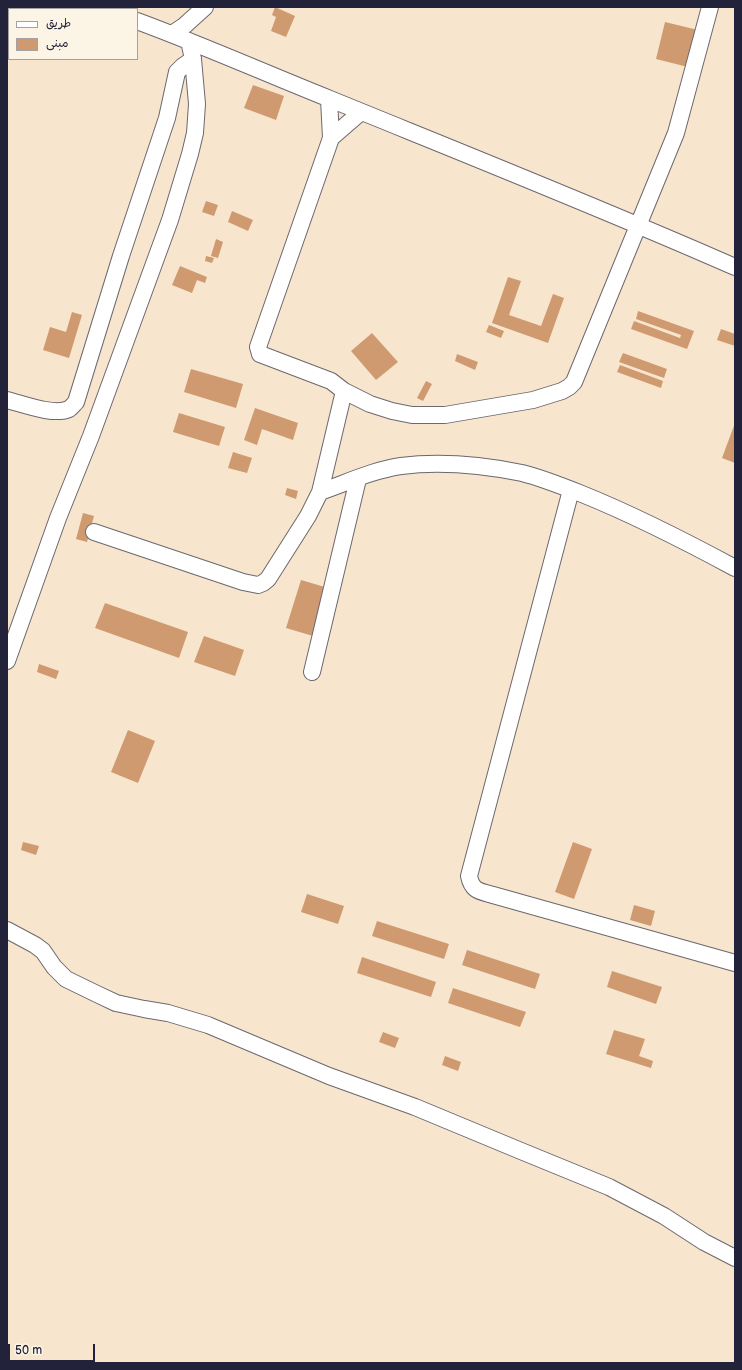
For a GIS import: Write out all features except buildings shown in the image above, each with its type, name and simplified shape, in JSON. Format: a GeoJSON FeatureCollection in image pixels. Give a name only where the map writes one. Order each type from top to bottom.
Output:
{"type":"FeatureCollection","features":[{"type":"Feature","properties":{"kind":"street"},"geometry":{"type":"LineString","coordinates":[[172,34],[184,26],[205,7]]}},
{"type":"Feature","properties":{"kind":"street"},"geometry":{"type":"LineString","coordinates":[[329,99],[331,138],[258,347],[260,354],[330,381],[344,391],[370,404],[412,415],[445,415],[533,400],[562,391],[574,382],[676,133],[710,7]]}},
{"type":"Feature","properties":{"kind":"street"},"geometry":{"type":"LineString","coordinates":[[138,21],[639,224],[735,267]]}},
{"type":"Feature","properties":{"kind":"street"},"geometry":{"type":"LineString","coordinates":[[8,658],[58,518],[91,436],[170,220],[185,173],[197,118],[193,59],[189,41]]}},
{"type":"Feature","properties":{"kind":"street"},"geometry":{"type":"LineString","coordinates":[[7,400],[49,411],[62,411],[71,408],[76,402],[121,256],[167,118],[177,72],[182,66],[193,59]]}},
{"type":"Feature","properties":{"kind":"street"},"geometry":{"type":"LineString","coordinates":[[331,138],[361,112]]}},
{"type":"Feature","properties":{"kind":"street"},"geometry":{"type":"LineString","coordinates":[[94,532],[243,582],[258,585],[263,583],[272,573],[308,516],[320,492],[344,391]]}},
{"type":"Feature","properties":{"kind":"street"},"geometry":{"type":"LineString","coordinates":[[320,492],[368,474],[400,466],[441,463],[492,468],[551,482],[611,506],[735,568]]}},
{"type":"Feature","properties":{"kind":"street"},"geometry":{"type":"LineString","coordinates":[[312,672],[358,478]]}},
{"type":"Feature","properties":{"kind":"street"},"geometry":{"type":"LineString","coordinates":[[571,490],[469,876],[471,884],[476,890],[735,963]]}},
{"type":"Feature","properties":{"kind":"street"},"geometry":{"type":"LineString","coordinates":[[7,930],[27,939],[43,951],[54,967],[66,979],[99,995],[116,1002],[168,1013],[208,1025],[329,1076],[415,1107],[521,1150],[609,1187],[664,1216],[704,1242],[735,1258]]}}]}
